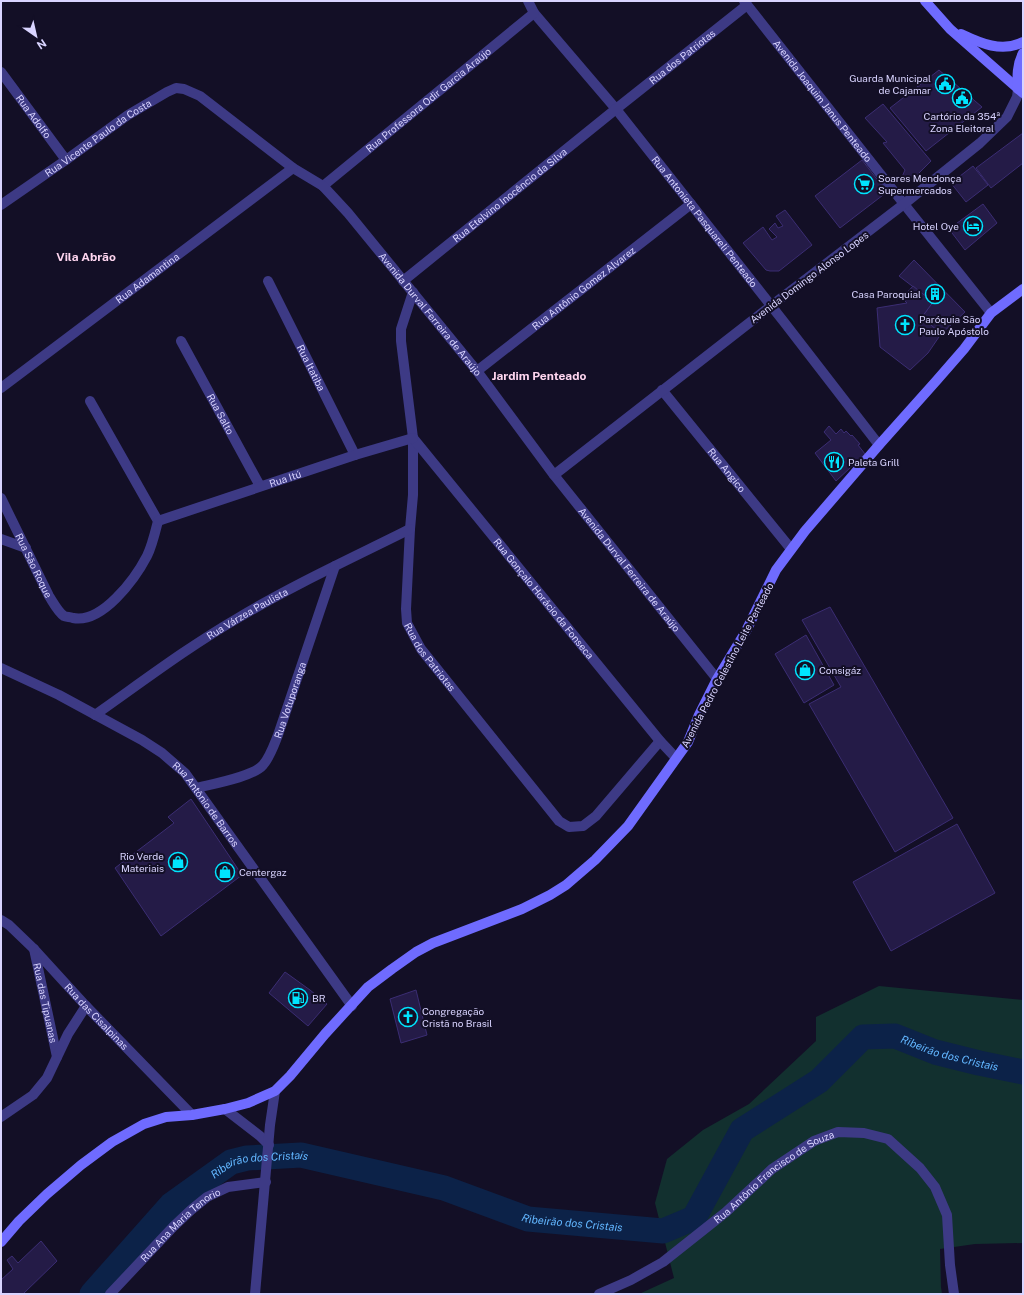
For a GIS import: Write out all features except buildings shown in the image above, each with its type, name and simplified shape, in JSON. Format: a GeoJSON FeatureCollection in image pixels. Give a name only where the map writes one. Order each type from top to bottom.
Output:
{"type":"FeatureCollection","features":[{"type":"Feature","properties":{"kind":"street","name":"Rua Antonieta Pasquareli Penteado"},"geometry":{"type":"LineString","coordinates":[[528,1],[534,13],[616,109],[879,445]]}},
{"type":"Feature","properties":{"kind":"street"},"geometry":{"type":"LineString","coordinates":[[925,1],[950,29],[1020,91]]}},
{"type":"Feature","properties":{"kind":"street","name":"Rua dos Patriotas"},"geometry":{"type":"LineString","coordinates":[[616,109],[746,3]]}},
{"type":"Feature","properties":{"kind":"street","name":"Avenida Joaquim Janus Penteado"},"geometry":{"type":"LineString","coordinates":[[746,3],[991,313]]}},
{"type":"Feature","properties":{"kind":"street","name":"Rua Professora Odir Garcia Araújo"},"geometry":{"type":"LineString","coordinates":[[322,186],[534,13]]}},
{"type":"Feature","properties":{"kind":"street"},"geometry":{"type":"LineString","coordinates":[[950,29],[991,46],[1014,46],[1023,42]]}},
{"type":"Feature","properties":{"kind":"street","name":"Avenida Domingo Alonso Lopes"},"geometry":{"type":"LineString","coordinates":[[554,475],[904,204],[980,143],[1007,117],[1020,91],[1017,75],[1020,59],[1023,53]]}},
{"type":"Feature","properties":{"kind":"street","name":"Rua Adolfo"},"geometry":{"type":"LineString","coordinates":[[1,72],[66,160]]}},
{"type":"Feature","properties":{"kind":"street","name":"Rua Vicente Paulo da Costa"},"geometry":{"type":"LineString","coordinates":[[1,205],[128,115],[166,92],[176,88],[184,88],[200,96]]}},
{"type":"Feature","properties":{"kind":"street","name":"Avenida Durval Ferreira de Araújo"},"geometry":{"type":"LineString","coordinates":[[200,96],[293,168],[322,186],[348,213],[476,371],[554,475],[717,679]]}},
{"type":"Feature","properties":{"kind":"street","name":"Rua Etelvino Inocêncio da Silva"},"geometry":{"type":"LineString","coordinates":[[403,281],[616,109]]}},
{"type":"Feature","properties":{"kind":"street","name":"Rua Adamantina"},"geometry":{"type":"LineString","coordinates":[[1,388],[293,168]]}},
{"type":"Feature","properties":{"kind":"street","name":"Rua Antônio Gomez Alvarez"},"geometry":{"type":"LineString","coordinates":[[476,371],[691,204]]}},
{"type":"Feature","properties":{"kind":"street","name":"Rua Itatiba"},"geometry":{"type":"LineString","coordinates":[[268,281],[355,454]]}},
{"type":"Feature","properties":{"kind":"street","name":"Avenida Pedro Celestino Leite Penteado"},"geometry":{"type":"LineString","coordinates":[[275,1091],[368,987],[416,952],[433,943],[522,909],[550,895],[566,885],[595,860],[628,826],[688,742],[699,715],[717,679],[746,631],[776,570],[791,549],[879,445],[964,349],[991,313],[1023,289]]}},
{"type":"Feature","properties":{"kind":"street","name":"Rua dos Patriotas"},"geometry":{"type":"LineString","coordinates":[[412,292],[401,329],[401,341],[412,438],[413,495],[406,609],[407,623],[414,637],[421,649],[558,821],[569,827],[583,826],[596,816],[660,741]]}},
{"type":"Feature","properties":{"kind":"street","name":"Rua Salto"},"geometry":{"type":"LineString","coordinates":[[181,341],[260,486]]}},
{"type":"Feature","properties":{"kind":"street","name":"Rua Angico"},"geometry":{"type":"LineString","coordinates":[[662,390],[791,549]]}},
{"type":"Feature","properties":{"kind":"street"},"geometry":{"type":"LineString","coordinates":[[90,401],[158,521]]}},
{"type":"Feature","properties":{"kind":"street","name":"Rua Itú"},"geometry":{"type":"LineString","coordinates":[[158,521],[355,454],[412,438]]}},
{"type":"Feature","properties":{"kind":"street","name":"Rua Gonçalo Horácio da Fonseca"},"geometry":{"type":"LineString","coordinates":[[412,438],[660,741],[676,758]]}},
{"type":"Feature","properties":{"kind":"street","name":"Rua São Roque"},"geometry":{"type":"LineString","coordinates":[[1,498],[49,596],[64,616],[78,619],[92,615],[110,604],[126,589],[147,556],[155,536],[158,521]]}},
{"type":"Feature","properties":{"kind":"street","name":"Rua Várzea Paulista"},"geometry":{"type":"LineString","coordinates":[[95,715],[237,618],[335,566],[410,529]]}},
{"type":"Feature","properties":{"kind":"street"},"geometry":{"type":"LineString","coordinates":[[1,539],[26,548]]}},
{"type":"Feature","properties":{"kind":"street","name":"Rua Votuporanga"},"geometry":{"type":"LineString","coordinates":[[196,788],[253,773],[263,766],[269,757],[278,735],[335,566]]}},
{"type":"Feature","properties":{"kind":"street","name":"Rua Antônio de Barros"},"geometry":{"type":"LineString","coordinates":[[1,668],[59,695],[142,740],[162,753],[185,773],[352,1006]]}},
{"type":"Feature","properties":{"kind":"street","name":"Rua das Cisalpinas"},"geometry":{"type":"LineString","coordinates":[[1,920],[9,924],[34,949],[86,1006],[192,1115]]}},
{"type":"Feature","properties":{"kind":"street","name":"Rua das Tipuanas"},"geometry":{"type":"LineString","coordinates":[[34,949],[57,1057]]}},
{"type":"Feature","properties":{"kind":"street","name":"Rua das Tipuanas"},"geometry":{"type":"LineString","coordinates":[[1,1117],[32,1095],[47,1078],[68,1034],[86,1006]]}},
{"type":"Feature","properties":{"kind":"street"},"geometry":{"type":"LineString","coordinates":[[1,1242],[19,1220],[47,1194],[112,1142],[144,1124],[166,1117],[192,1115],[225,1109],[248,1103],[275,1091]]}},
{"type":"Feature","properties":{"kind":"street"},"geometry":{"type":"LineString","coordinates":[[255,1294],[268,1147],[275,1091]]}},
{"type":"Feature","properties":{"kind":"street"},"geometry":{"type":"LineString","coordinates":[[225,1109],[260,1136],[268,1147]]}},
{"type":"Feature","properties":{"kind":"street","name":"Rua Antônio Francisco de Souza"},"geometry":{"type":"LineString","coordinates":[[599,1294],[631,1280],[663,1262],[726,1212],[772,1169],[814,1141],[838,1132],[864,1133],[888,1139],[920,1168],[935,1187],[947,1215],[950,1264],[954,1294]]}},
{"type":"Feature","properties":{"kind":"street","name":"Rua Ana Maria Tenorio"},"geometry":{"type":"LineString","coordinates":[[110,1294],[173,1227],[207,1197],[228,1187],[266,1182]]}},
{"type":"Feature","properties":{"kind":"green space"},"geometry":{"type":"Polygon","coordinates":[[[879,986],[1023,1000],[1023,1243],[975,1244],[940,1249],[942,1294],[639,1294],[674,1278],[655,1203],[667,1159],[703,1130],[749,1104],[816,1041],[816,1017],[879,986]]]}},
{"type":"Feature","properties":{"kind":"waterway","name":"Ribeirão dos Cristais"},"geometry":{"type":"LineString","coordinates":[[92,1294],[171,1205],[231,1162],[247,1158],[301,1155],[444,1188],[528,1219],[663,1231],[694,1218],[742,1130],[819,1081],[863,1037],[895,1036],[935,1052],[1023,1072]]}},
{"type":"Feature","properties":{"kind":"place","name":"Guarda Municipal de Cajamar"},"geometry":{"type":"Point","coordinates":[945,84]}},
{"type":"Feature","properties":{"kind":"place","name":"Cartório da 354ª Zona Eleitoral"},"geometry":{"type":"Point","coordinates":[962,98]}},
{"type":"Feature","properties":{"kind":"place","name":"Soares Mendonça Supermercados"},"geometry":{"type":"Point","coordinates":[864,184]}},
{"type":"Feature","properties":{"kind":"place","name":"Hotel Oye"},"geometry":{"type":"Point","coordinates":[973,226]}},
{"type":"Feature","properties":{"kind":"place","name":"Casa Paroquial"},"geometry":{"type":"Point","coordinates":[935,294]}},
{"type":"Feature","properties":{"kind":"place","name":"Paróquia São Paulo Apóstolo"},"geometry":{"type":"Point","coordinates":[905,325]}},
{"type":"Feature","properties":{"kind":"place","name":"Paleta Grill"},"geometry":{"type":"Point","coordinates":[834,462]}},
{"type":"Feature","properties":{"kind":"place","name":"Consigáz"},"geometry":{"type":"Point","coordinates":[805,670]}},
{"type":"Feature","properties":{"kind":"place","name":"Rio Verde Materiais"},"geometry":{"type":"Point","coordinates":[178,862]}},
{"type":"Feature","properties":{"kind":"place","name":"Centergaz"},"geometry":{"type":"Point","coordinates":[225,872]}},
{"type":"Feature","properties":{"kind":"place","name":"BR"},"geometry":{"type":"Point","coordinates":[298,998]}},
{"type":"Feature","properties":{"kind":"place","name":"Congregação Cristã no Brasil"},"geometry":{"type":"Point","coordinates":[408,1017]}},
{"type":"Feature","properties":{"kind":"district","name":"Vila Abrão"},"geometry":{"type":"Point","coordinates":[86,257]}},
{"type":"Feature","properties":{"kind":"district","name":"Jardim Penteado"},"geometry":{"type":"Point","coordinates":[539,376]}}]}
